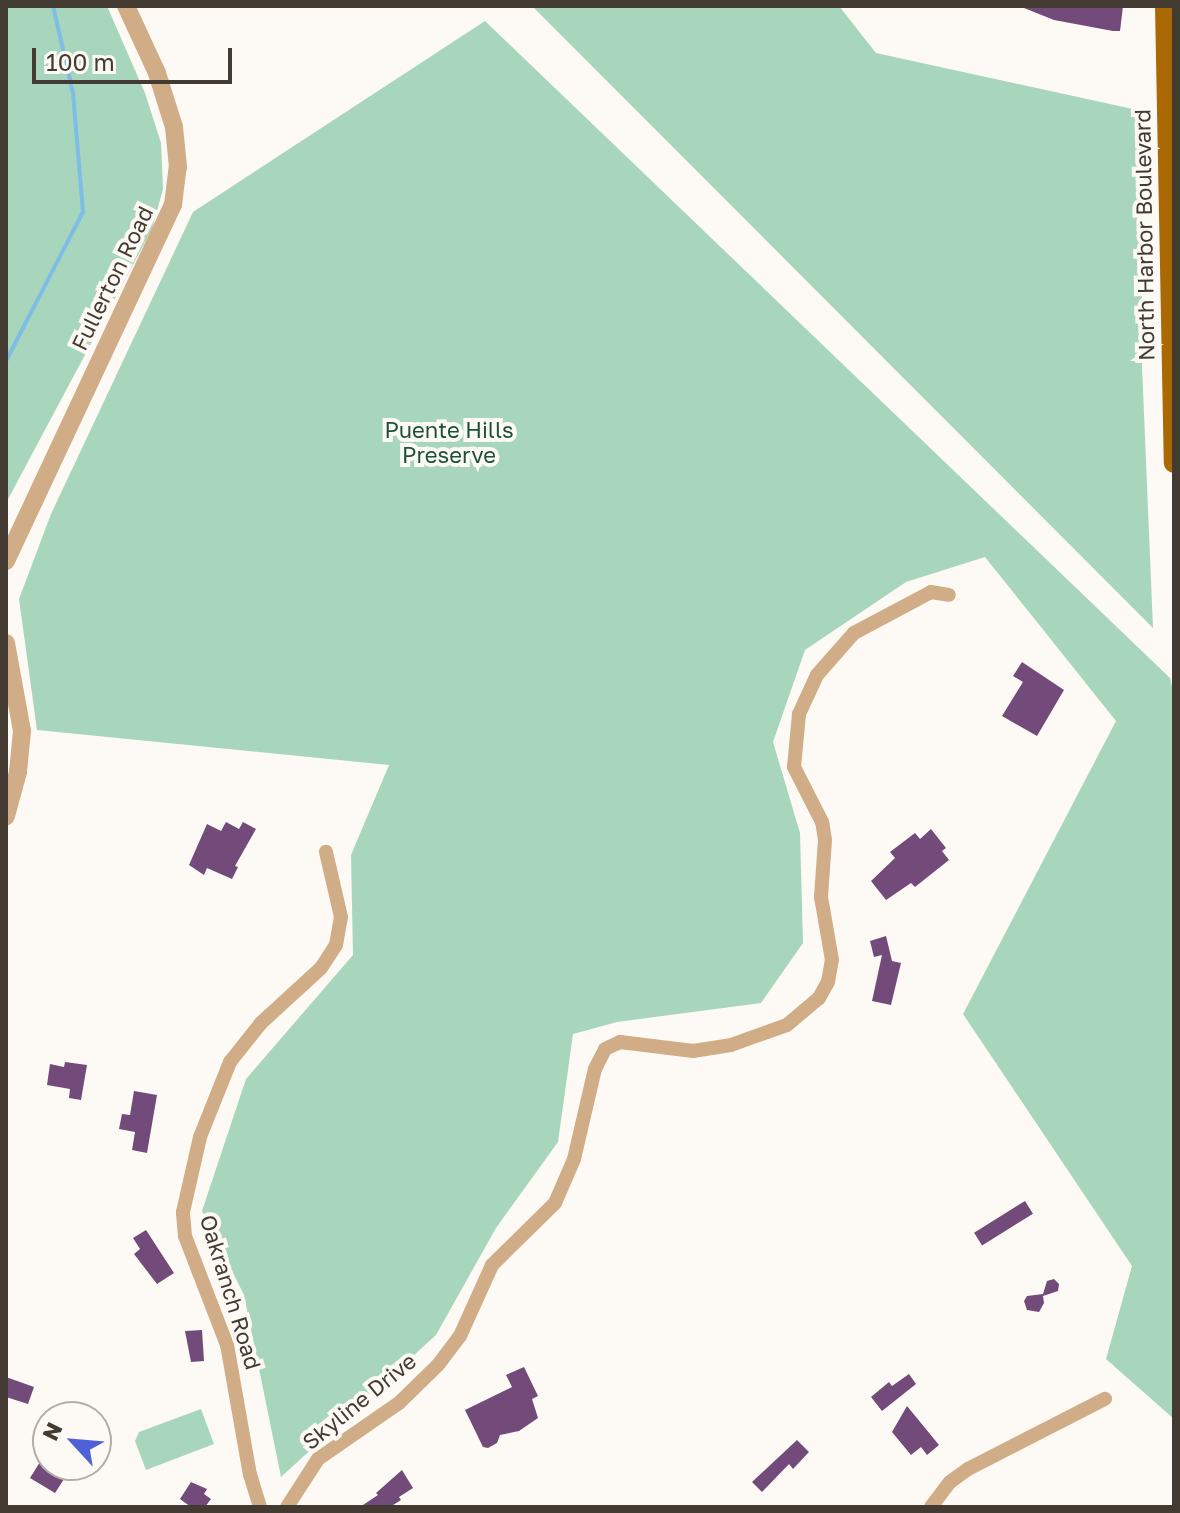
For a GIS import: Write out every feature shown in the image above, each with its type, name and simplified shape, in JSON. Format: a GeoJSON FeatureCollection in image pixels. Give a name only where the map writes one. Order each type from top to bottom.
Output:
{"type":"FeatureCollection","features":[{"type":"Feature","properties":{"kind":"main road","name":"North Harbor Boulevard"},"geometry":{"type":"LineString","coordinates":[[1165,6],[1174,463]]}},
{"type":"Feature","properties":{"kind":"street","name":"Fullerton Road"},"geometry":{"type":"LineString","coordinates":[[6,561],[173,205],[178,167],[172,120],[154,66],[126,6]]}},
{"type":"Feature","properties":{"kind":"street","name":"Skyline Drive"},"geometry":{"type":"LineString","coordinates":[[287,1507],[318,1459],[399,1403],[446,1356],[465,1326],[492,1265],[555,1203],[574,1159],[595,1069],[605,1049],[620,1042],[683,1051],[731,1045],[793,1022],[822,993],[830,976],[832,960],[821,897],[825,840],[822,822],[794,767],[799,714],[817,675],[854,633],[931,592],[949,595]]}},
{"type":"Feature","properties":{"kind":"street"},"geometry":{"type":"LineString","coordinates":[[6,643],[19,699],[22,731],[20,758],[6,816]]}},
{"type":"Feature","properties":{"kind":"street","name":"Oakranch Road"},"geometry":{"type":"LineString","coordinates":[[260,1507],[250,1475],[227,1345],[185,1236],[183,1212],[200,1137],[230,1062],[261,1023],[328,961],[339,939],[341,917],[326,852]]}},
{"type":"Feature","properties":{"kind":"street"},"geometry":{"type":"LineString","coordinates":[[931,1507],[950,1482],[968,1469],[1105,1399]]}},
{"type":"Feature","properties":{"kind":"green space"},"geometry":{"type":"Polygon","coordinates":[[[6,6],[107,6],[145,93],[161,143],[163,189],[152,229],[6,503],[6,6]]]}},
{"type":"Feature","properties":{"kind":"green space"},"geometry":{"type":"Polygon","coordinates":[[[532,6],[839,6],[876,53],[1142,111],[1142,366],[1153,628],[532,6]]]}},
{"type":"Feature","properties":{"kind":"green space","name":"Puente Hills Preserve"},"geometry":{"type":"Polygon","coordinates":[[[485,21],[1170,678],[1174,696],[1174,1419],[1106,1359],[1132,1266],[963,1014],[1116,721],[985,557],[906,582],[805,650],[773,742],[800,833],[803,943],[761,1003],[617,1022],[573,1034],[558,1142],[496,1228],[436,1335],[281,1477],[244,1295],[202,1211],[246,1079],[353,955],[351,855],[389,765],[37,730],[19,599],[51,514],[193,212],[485,21]]]}},
{"type":"Feature","properties":{"kind":"green space"},"geometry":{"type":"Polygon","coordinates":[[[201,1409],[214,1444],[146,1470],[135,1441],[139,1432],[201,1409]]]}},
{"type":"Feature","properties":{"kind":"building"},"geometry":{"type":"Polygon","coordinates":[[[1019,6],[1123,6],[1120,31],[1054,20],[1019,6]]]}},
{"type":"Feature","properties":{"kind":"building"},"geometry":{"type":"Polygon","coordinates":[[[1022,662],[1064,690],[1037,736],[1002,716],[1023,682],[1013,676],[1022,662]]]}},
{"type":"Feature","properties":{"kind":"building"},"geometry":{"type":"Polygon","coordinates":[[[226,822],[239,829],[243,822],[256,829],[235,866],[238,867],[232,879],[207,868],[204,875],[189,865],[207,824],[221,831],[226,822]]]}},
{"type":"Feature","properties":{"kind":"building"},"geometry":{"type":"Polygon","coordinates":[[[931,829],[946,848],[942,851],[949,860],[915,887],[911,883],[886,900],[871,881],[895,858],[890,852],[915,833],[920,839],[931,829]]]}},
{"type":"Feature","properties":{"kind":"building"},"geometry":{"type":"Polygon","coordinates":[[[886,936],[892,961],[901,963],[891,1005],[872,1001],[882,955],[874,957],[870,941],[886,936]]]}},
{"type":"Feature","properties":{"kind":"building"},"geometry":{"type":"Polygon","coordinates":[[[65,1062],[87,1065],[81,1100],[69,1098],[70,1089],[47,1085],[50,1064],[64,1067],[65,1062]]]}},
{"type":"Feature","properties":{"kind":"building"},"geometry":{"type":"Polygon","coordinates":[[[134,1091],[157,1095],[147,1153],[132,1150],[135,1132],[119,1129],[122,1114],[130,1115],[134,1091]]]}},
{"type":"Feature","properties":{"kind":"building"},"geometry":{"type":"Polygon","coordinates":[[[1025,1201],[1033,1214],[982,1246],[974,1233],[1025,1201]]]}},
{"type":"Feature","properties":{"kind":"building"},"geometry":{"type":"Polygon","coordinates":[[[146,1230],[174,1273],[157,1284],[134,1254],[140,1249],[133,1238],[146,1230]]]}},
{"type":"Feature","properties":{"kind":"building"},"geometry":{"type":"Polygon","coordinates":[[[1054,1279],[1059,1284],[1058,1291],[1043,1296],[1044,1303],[1039,1312],[1027,1310],[1024,1301],[1027,1296],[1043,1294],[1047,1281],[1054,1279]]]}},
{"type":"Feature","properties":{"kind":"building"},"geometry":{"type":"Polygon","coordinates":[[[202,1330],[204,1361],[191,1362],[185,1331],[202,1330]]]}},
{"type":"Feature","properties":{"kind":"building"},"geometry":{"type":"Polygon","coordinates":[[[524,1367],[538,1396],[532,1399],[538,1418],[519,1431],[500,1435],[497,1443],[488,1448],[483,1447],[465,1410],[512,1387],[506,1375],[524,1367]]]}},
{"type":"Feature","properties":{"kind":"building"},"geometry":{"type":"Polygon","coordinates":[[[909,1374],[916,1384],[882,1411],[871,1397],[889,1382],[892,1386],[909,1374]]]}},
{"type":"Feature","properties":{"kind":"building"},"geometry":{"type":"Polygon","coordinates":[[[6,1377],[34,1387],[28,1404],[6,1397],[6,1377]]]}},
{"type":"Feature","properties":{"kind":"building"},"geometry":{"type":"Polygon","coordinates":[[[907,1406],[939,1445],[927,1455],[921,1447],[911,1455],[892,1432],[907,1406]]]}},
{"type":"Feature","properties":{"kind":"building"},"geometry":{"type":"Polygon","coordinates":[[[797,1440],[809,1452],[793,1469],[789,1464],[762,1492],[752,1482],[797,1440]]]}},
{"type":"Feature","properties":{"kind":"building"},"geometry":{"type":"Polygon","coordinates":[[[402,1470],[413,1488],[399,1497],[401,1500],[390,1507],[360,1507],[378,1495],[376,1493],[402,1470]]]}},
{"type":"Feature","properties":{"kind":"building"},"geometry":{"type":"Polygon","coordinates":[[[35,1481],[63,1481],[55,1493],[35,1481]]]}},
{"type":"Feature","properties":{"kind":"building"},"geometry":{"type":"Polygon","coordinates":[[[191,1482],[207,1489],[204,1494],[211,1499],[205,1507],[191,1507],[180,1499],[191,1482]]]}},
{"type":"Feature","properties":{"kind":"waterway"},"geometry":{"type":"LineString","coordinates":[[6,361],[83,212],[73,93],[53,6]]}}]}
